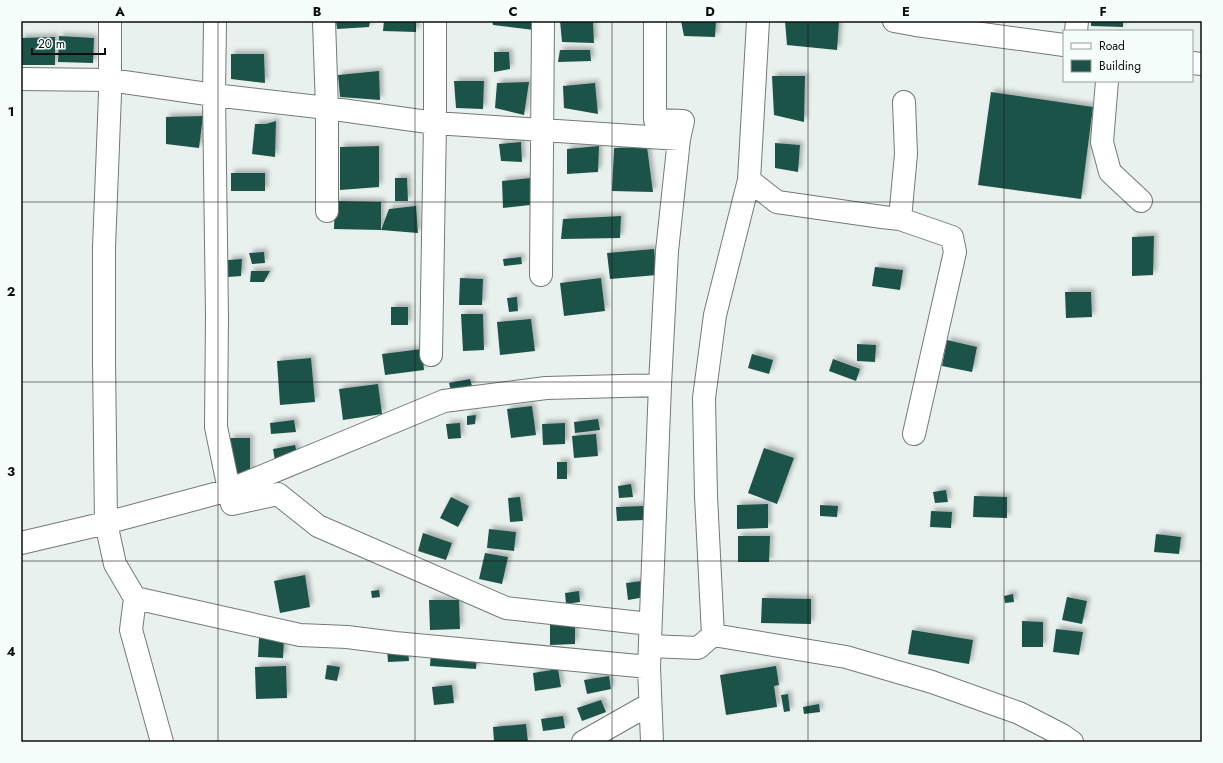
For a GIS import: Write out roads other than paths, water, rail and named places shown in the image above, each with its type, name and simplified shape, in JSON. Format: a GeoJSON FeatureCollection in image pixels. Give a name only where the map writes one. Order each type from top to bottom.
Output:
{"type":"FeatureCollection","features":[{"type":"Feature","properties":{"kind":"street"},"geometry":{"type":"LineString","coordinates":[[110,21],[110,80],[104,254],[106,522],[115,564],[135,598],[131,630],[162,742]]}},
{"type":"Feature","properties":{"kind":"street"},"geometry":{"type":"LineString","coordinates":[[215,21],[214,95],[217,316],[216,427],[232,504],[278,494],[318,526],[506,608],[650,624]]}},
{"type":"Feature","properties":{"kind":"street"},"geometry":{"type":"LineString","coordinates":[[324,21],[327,108],[327,211]]}},
{"type":"Feature","properties":{"kind":"street"},"geometry":{"type":"LineString","coordinates":[[431,355],[435,123],[435,21]]}},
{"type":"Feature","properties":{"kind":"street"},"geometry":{"type":"LineString","coordinates":[[541,275],[543,21]]}},
{"type":"Feature","properties":{"kind":"street"},"geometry":{"type":"LineString","coordinates":[[652,742],[649,656],[660,385],[667,251],[679,139],[683,121],[655,120],[655,21]]}},
{"type":"Feature","properties":{"kind":"street"},"geometry":{"type":"LineString","coordinates":[[135,598],[300,635],[347,636],[395,643],[509,653],[649,656],[698,648],[712,635],[706,496],[704,398],[715,316],[749,180],[758,21]]}},
{"type":"Feature","properties":{"kind":"street"},"geometry":{"type":"LineString","coordinates":[[894,21],[1063,45]]}},
{"type":"Feature","properties":{"kind":"street"},"geometry":{"type":"LineString","coordinates":[[21,79],[110,80],[214,95],[327,108],[435,123],[679,139]]}},
{"type":"Feature","properties":{"kind":"street"},"geometry":{"type":"LineString","coordinates":[[1107,82],[1102,142],[1110,172],[1141,201]]}},
{"type":"Feature","properties":{"kind":"street"},"geometry":{"type":"LineString","coordinates":[[900,219],[906,154],[904,102]]}},
{"type":"Feature","properties":{"kind":"street"},"geometry":{"type":"LineString","coordinates":[[749,180],[777,202],[900,219],[952,237],[955,252],[914,434]]}},
{"type":"Feature","properties":{"kind":"street"},"geometry":{"type":"LineString","coordinates":[[21,543],[229,490],[444,401],[546,388],[660,385]]}},
{"type":"Feature","properties":{"kind":"street"},"geometry":{"type":"LineString","coordinates":[[712,635],[846,657],[932,682],[1019,713],[1062,734],[1072,742]]}},
{"type":"Feature","properties":{"kind":"street"},"geometry":{"type":"LineString","coordinates":[[583,742],[650,704]]}}]}
